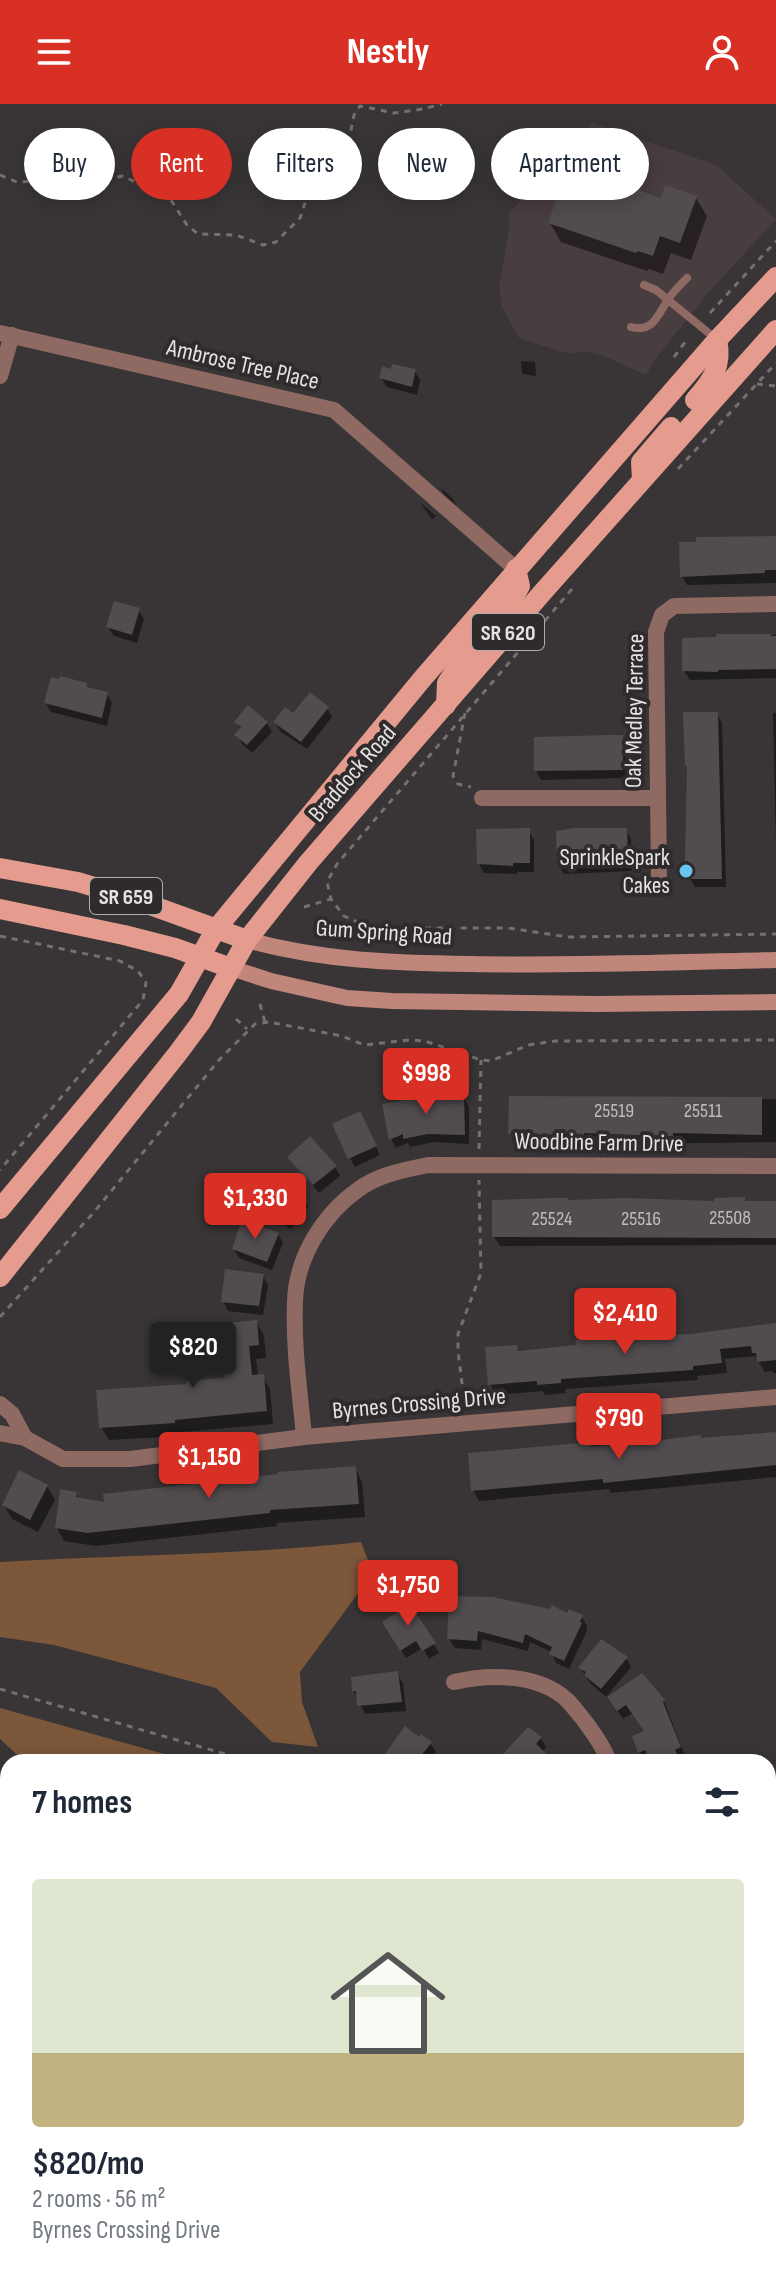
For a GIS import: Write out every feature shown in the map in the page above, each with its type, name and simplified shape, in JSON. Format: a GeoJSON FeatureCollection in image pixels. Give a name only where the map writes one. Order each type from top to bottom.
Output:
{"type":"FeatureCollection","features":[{"type":"Feature","properties":{"kind":"main road","name":"Braddock Road"},"geometry":{"type":"LineString","coordinates":[[0,1209],[179,994],[216,929],[516,569],[776,277]]}},
{"type":"Feature","properties":{"kind":"main road","name":"Braddock Road"},"geometry":{"type":"LineString","coordinates":[[0,1277],[178,1053],[201,1022],[247,940],[308,863],[456,709],[642,480],[776,330]]}},
{"type":"Feature","properties":{"kind":"main road"},"geometry":{"type":"LineString","coordinates":[[642,480],[641,462],[646,454],[713,378],[720,362],[717,340]]}},
{"type":"Feature","properties":{"kind":"main road"},"geometry":{"type":"LineString","coordinates":[[456,709],[447,683],[513,598],[520,586],[516,569]]}},
{"type":"Feature","properties":{"kind":"main road","name":"Gum Spring Road"},"geometry":{"type":"LineString","coordinates":[[0,868],[78,882],[247,940],[310,954],[411,965],[776,960]]}},
{"type":"Feature","properties":{"kind":"main road","name":"SR 659"},"geometry":{"type":"LineString","coordinates":[[0,909],[175,948],[271,981],[334,995],[392,1001],[596,1004],[776,1002]]}},
{"type":"Feature","properties":{"kind":"street"},"geometry":{"type":"LineString","coordinates":[[0,376],[6,334]]}},
{"type":"Feature","properties":{"kind":"street","name":"Ambrose Tree Place"},"geometry":{"type":"LineString","coordinates":[[6,334],[334,410],[516,569]]}},
{"type":"Feature","properties":{"kind":"street","name":"Oak Medley Terrace"},"geometry":{"type":"LineString","coordinates":[[659,877],[656,632],[662,615],[674,606],[776,604]]}},
{"type":"Feature","properties":{"kind":"street"},"geometry":{"type":"LineString","coordinates":[[478,793],[656,798]]}},
{"type":"Feature","properties":{"kind":"street","name":"Woodbine Farm Drive"},"geometry":{"type":"LineString","coordinates":[[304,1437],[295,1335],[295,1299],[302,1265],[316,1235],[336,1209],[360,1188],[393,1173],[428,1165],[776,1166]]}},
{"type":"Feature","properties":{"kind":"street","name":"Byrnes Crossing Drive"},"geometry":{"type":"LineString","coordinates":[[0,1433],[25,1438],[63,1459],[130,1459],[304,1437],[776,1397]]}},
{"type":"Feature","properties":{"kind":"street","name":"Byrnes Crossing Drive"},"geometry":{"type":"LineString","coordinates":[[0,1404],[12,1414],[25,1438]]}},
{"type":"Feature","properties":{"kind":"street"},"geometry":{"type":"LineString","coordinates":[[454,1682],[483,1675],[533,1682],[565,1698],[591,1729],[605,1754]]}},
{"type":"Feature","properties":{"kind":"lane"},"geometry":{"type":"LineString","coordinates":[[631,327],[649,327],[687,278]]}},
{"type":"Feature","properties":{"kind":"lane"},"geometry":{"type":"LineString","coordinates":[[644,285],[668,299],[717,340]]}},
{"type":"Feature","properties":{"kind":"path"},"geometry":{"type":"LineString","coordinates":[[0,175],[17,182],[56,180],[93,184],[122,176],[169,197],[187,225],[198,234],[236,235],[263,245],[276,242],[300,218],[307,197],[317,184],[344,164],[354,115],[360,106],[394,113],[442,104]]}},
{"type":"Feature","properties":{"kind":"path"},"geometry":{"type":"LineString","coordinates":[[710,313],[776,241]]}},
{"type":"Feature","properties":{"kind":"path"},"geometry":{"type":"LineString","coordinates":[[674,357],[688,338]]}},
{"type":"Feature","properties":{"kind":"path"},"geometry":{"type":"LineString","coordinates":[[671,478],[776,363]]}},
{"type":"Feature","properties":{"kind":"path"},"geometry":{"type":"LineString","coordinates":[[757,384],[776,386]]}},
{"type":"Feature","properties":{"kind":"path"},"geometry":{"type":"LineString","coordinates":[[577,583],[456,709],[337,864],[327,882],[331,899],[344,916],[364,925],[395,928],[508,928],[568,937],[776,934]]}},
{"type":"Feature","properties":{"kind":"path"},"geometry":{"type":"LineString","coordinates":[[456,709],[453,776],[461,786],[478,793]]}},
{"type":"Feature","properties":{"kind":"path"},"geometry":{"type":"LineString","coordinates":[[304,907],[331,899]]}},
{"type":"Feature","properties":{"kind":"path"},"geometry":{"type":"LineString","coordinates":[[0,936],[120,961],[138,971],[146,987],[143,1000],[0,1170]]}},
{"type":"Feature","properties":{"kind":"path"},"geometry":{"type":"LineString","coordinates":[[146,987],[154,985]]}},
{"type":"Feature","properties":{"kind":"path"},"geometry":{"type":"LineString","coordinates":[[260,1004],[265,1022]]}},
{"type":"Feature","properties":{"kind":"path"},"geometry":{"type":"LineString","coordinates":[[236,1019],[247,1029]]}},
{"type":"Feature","properties":{"kind":"path"},"geometry":{"type":"LineString","coordinates":[[0,1317],[94,1212],[247,1029],[255,1024],[265,1022],[342,1036],[364,1045],[425,1041],[491,1061],[538,1042],[776,1040]]}},
{"type":"Feature","properties":{"kind":"path"},"geometry":{"type":"LineString","coordinates":[[468,1423],[458,1343],[463,1318],[481,1273],[481,1060]]}},
{"type":"Feature","properties":{"kind":"path"},"geometry":{"type":"LineString","coordinates":[[0,1689],[225,1754]]}},
{"type":"Feature","properties":{"kind":"shaded area"},"geometry":{"type":"Polygon","coordinates":[[[592,123],[607,128],[587,128],[592,123]]]}},
{"type":"Feature","properties":{"kind":"shaded area"},"geometry":{"type":"Polygon","coordinates":[[[649,142],[716,165],[776,219],[708,293],[646,375],[604,356],[587,352],[566,353],[519,338],[502,307],[499,286],[509,213],[521,200],[649,200],[649,142]]]}},
{"type":"Feature","properties":{"kind":"shaded area"},"geometry":{"type":"Polygon","coordinates":[[[361,1542],[373,1573],[300,1672],[302,1702],[318,1747],[272,1742],[216,1688],[54,1645],[0,1637],[0,1562],[226,1552],[361,1542]]]}},
{"type":"Feature","properties":{"kind":"shaded area"},"geometry":{"type":"Polygon","coordinates":[[[0,1708],[164,1754],[16,1754],[0,1739],[0,1708]]]}},
{"type":"Feature","properties":{"kind":"building"},"geometry":{"type":"Polygon","coordinates":[[[665,185],[697,196],[680,243],[660,236],[653,256],[548,223],[556,200],[649,200],[649,194],[661,198],[665,185]]]}},
{"type":"Feature","properties":{"kind":"building"},"geometry":{"type":"Polygon","coordinates":[[[392,364],[416,369],[412,387],[379,378],[382,366],[391,369],[392,364]]]}},
{"type":"Feature","properties":{"kind":"building"},"geometry":{"type":"Polygon","coordinates":[[[776,536],[776,570],[680,577],[679,542],[696,542],[696,537],[776,536]]]}},
{"type":"Feature","properties":{"kind":"building"},"geometry":{"type":"Polygon","coordinates":[[[114,601],[140,608],[132,635],[106,627],[114,601]]]}},
{"type":"Feature","properties":{"kind":"building"},"geometry":{"type":"Polygon","coordinates":[[[716,634],[776,636],[776,669],[682,671],[682,638],[716,637],[716,634]]]}},
{"type":"Feature","properties":{"kind":"building"},"geometry":{"type":"Polygon","coordinates":[[[60,676],[108,692],[102,718],[44,703],[51,677],[59,679],[60,676]]]}},
{"type":"Feature","properties":{"kind":"building"},"geometry":{"type":"Polygon","coordinates":[[[310,692],[329,707],[301,742],[273,722],[285,707],[293,713],[310,692]]]}},
{"type":"Feature","properties":{"kind":"building"},"geometry":{"type":"Polygon","coordinates":[[[248,705],[268,722],[247,745],[234,735],[241,727],[234,722],[248,705]]]}},
{"type":"Feature","properties":{"kind":"building"},"geometry":{"type":"Polygon","coordinates":[[[683,712],[718,712],[722,879],[688,879],[688,861],[685,861],[687,766],[683,712]]]}},
{"type":"Feature","properties":{"kind":"building"},"geometry":{"type":"Polygon","coordinates":[[[623,735],[623,770],[534,771],[534,737],[623,735]]]}},
{"type":"Feature","properties":{"kind":"building"},"geometry":{"type":"Polygon","coordinates":[[[530,828],[530,863],[513,863],[513,866],[477,864],[476,829],[530,828]]]}},
{"type":"Feature","properties":{"kind":"building"},"geometry":{"type":"Polygon","coordinates":[[[627,828],[628,862],[557,866],[556,831],[627,828]]]}},
{"type":"Feature","properties":{"kind":"building"},"geometry":{"type":"Polygon","coordinates":[[[464,1095],[465,1135],[428,1134],[403,1139],[403,1134],[389,1140],[382,1104],[423,1096],[464,1095]]]}},
{"type":"Feature","properties":{"kind":"building"},"geometry":{"type":"Polygon","coordinates":[[[509,1096],[762,1097],[762,1135],[508,1134],[509,1096]]]}},
{"type":"Feature","properties":{"kind":"building"},"geometry":{"type":"Polygon","coordinates":[[[360,1111],[377,1146],[348,1159],[332,1124],[360,1111]]]}},
{"type":"Feature","properties":{"kind":"building"},"geometry":{"type":"Polygon","coordinates":[[[310,1136],[337,1166],[313,1185],[287,1157],[310,1136]]]}},
{"type":"Feature","properties":{"kind":"building"},"geometry":{"type":"Polygon","coordinates":[[[271,1175],[304,1197],[286,1221],[254,1200],[271,1175]]]}},
{"type":"Feature","properties":{"kind":"building"},"geometry":{"type":"Polygon","coordinates":[[[745,1197],[745,1201],[776,1201],[776,1238],[492,1237],[492,1200],[626,1198],[714,1201],[714,1198],[745,1197]]]}},
{"type":"Feature","properties":{"kind":"building"},"geometry":{"type":"Polygon","coordinates":[[[242,1219],[279,1233],[267,1262],[232,1249],[242,1219]]]}},
{"type":"Feature","properties":{"kind":"building"},"geometry":{"type":"Polygon","coordinates":[[[225,1269],[264,1274],[259,1306],[221,1302],[225,1269]]]}},
{"type":"Feature","properties":{"kind":"building"},"geometry":{"type":"Polygon","coordinates":[[[257,1320],[259,1345],[249,1346],[252,1375],[264,1374],[267,1411],[175,1420],[175,1423],[99,1428],[96,1390],[225,1378],[220,1324],[257,1320]]]}},
{"type":"Feature","properties":{"kind":"building"},"geometry":{"type":"Polygon","coordinates":[[[776,1323],[776,1360],[757,1362],[751,1346],[720,1349],[722,1363],[693,1366],[693,1370],[561,1379],[561,1383],[537,1385],[537,1381],[488,1385],[485,1347],[517,1345],[518,1351],[576,1345],[575,1340],[690,1334],[776,1323]]]}},
{"type":"Feature","properties":{"kind":"building"},"geometry":{"type":"Polygon","coordinates":[[[776,1432],[776,1465],[603,1483],[603,1479],[471,1491],[468,1453],[590,1442],[590,1447],[701,1435],[701,1438],[776,1432]]]}},
{"type":"Feature","properties":{"kind":"building"},"geometry":{"type":"Polygon","coordinates":[[[356,1466],[359,1504],[270,1510],[270,1513],[87,1533],[55,1528],[60,1489],[77,1492],[76,1497],[104,1502],[103,1494],[278,1472],[356,1466]]]}},
{"type":"Feature","properties":{"kind":"building"},"geometry":{"type":"Polygon","coordinates":[[[19,1470],[48,1485],[30,1520],[2,1505],[19,1470]]]}},
{"type":"Feature","properties":{"kind":"building"},"geometry":{"type":"Polygon","coordinates":[[[449,1596],[493,1597],[550,1609],[552,1605],[567,1613],[569,1609],[583,1615],[582,1623],[564,1661],[549,1654],[552,1647],[525,1634],[523,1643],[478,1631],[477,1641],[447,1639],[449,1596]]]}},
{"type":"Feature","properties":{"kind":"building"},"geometry":{"type":"Polygon","coordinates":[[[408,1601],[436,1643],[422,1651],[416,1641],[400,1651],[382,1622],[396,1613],[394,1609],[408,1601]]]}},
{"type":"Feature","properties":{"kind":"building"},"geometry":{"type":"Polygon","coordinates":[[[601,1639],[628,1657],[601,1689],[584,1675],[586,1672],[578,1668],[601,1639]]]}},
{"type":"Feature","properties":{"kind":"building"},"geometry":{"type":"Polygon","coordinates":[[[398,1671],[402,1702],[357,1706],[351,1677],[398,1671]]]}},
{"type":"Feature","properties":{"kind":"building"},"geometry":{"type":"Polygon","coordinates":[[[642,1673],[665,1700],[663,1702],[681,1747],[675,1750],[677,1754],[647,1754],[645,1750],[638,1753],[632,1736],[644,1731],[626,1705],[617,1711],[607,1697],[642,1673]]]}},
{"type":"Feature","properties":{"kind":"building"},"geometry":{"type":"Polygon","coordinates":[[[405,1726],[432,1742],[422,1754],[385,1754],[405,1726]]]}},
{"type":"Feature","properties":{"kind":"building"},"geometry":{"type":"Polygon","coordinates":[[[528,1727],[542,1737],[536,1744],[547,1754],[503,1754],[528,1727]]]}},
{"type":"Feature","properties":{"kind":"place","name":"SprinkleSpark Cakes"},"geometry":{"type":"Point","coordinates":[686,871]}}]}
